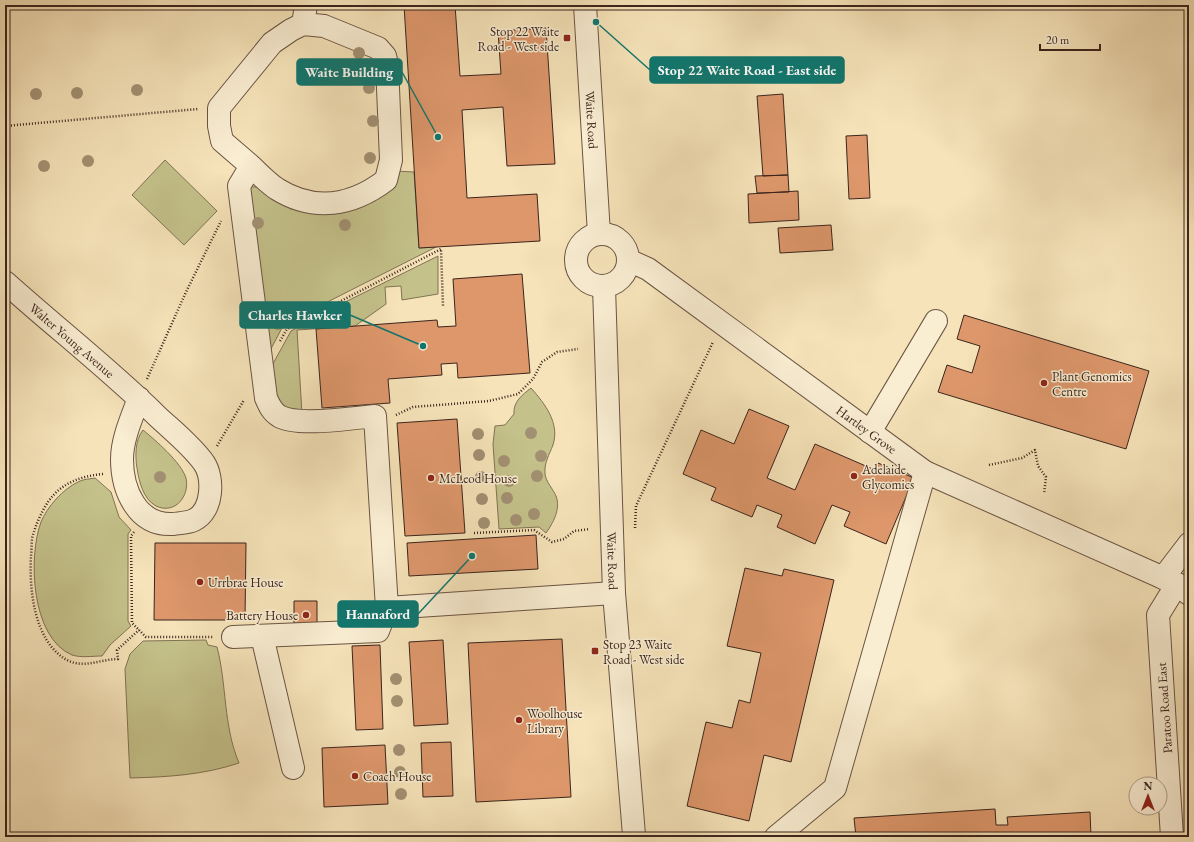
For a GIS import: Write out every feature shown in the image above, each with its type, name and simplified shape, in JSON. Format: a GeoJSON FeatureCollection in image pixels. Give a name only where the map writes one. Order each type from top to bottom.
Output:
{"type":"FeatureCollection","features":[{"type":"Feature","properties":{"kind":"street","name":"Waite Road"},"geometry":{"type":"LineString","coordinates":[[585,5],[599,234]]}},
{"type":"Feature","properties":{"kind":"street"},"geometry":{"type":"LineString","coordinates":[[304,14],[324,26],[378,48],[385,56],[387,64],[391,160],[386,180],[359,198],[334,204],[314,204],[294,198],[275,188],[222,141],[219,126],[219,108],[272,43],[291,30],[304,14]]}},
{"type":"Feature","properties":{"kind":"street"},"geometry":{"type":"LineString","coordinates":[[234,637],[378,631],[387,608],[375,416],[297,421],[279,416],[271,409],[266,398],[239,186],[251,166]]}},
{"type":"Feature","properties":{"kind":"street"},"geometry":{"type":"LineString","coordinates":[[599,234],[617,238],[627,251],[628,260],[627,269],[622,277],[615,283],[604,287],[594,285],[586,281],[580,275],[576,257],[578,249],[587,239],[599,234]]}},
{"type":"Feature","properties":{"kind":"street","name":"Hartley Grove"},"geometry":{"type":"LineString","coordinates":[[628,260],[648,269],[925,472],[1176,585]]}},
{"type":"Feature","properties":{"kind":"street","name":"Walter Young Avenue"},"geometry":{"type":"LineString","coordinates":[[5,282],[139,398],[197,454],[205,466],[210,478],[208,501],[202,512],[194,520],[166,524],[152,521],[144,516]]}},
{"type":"Feature","properties":{"kind":"street","name":"Waite Road"},"geometry":{"type":"LineString","coordinates":[[604,287],[614,593],[633,836]]}},
{"type":"Feature","properties":{"kind":"street"},"geometry":{"type":"LineString","coordinates":[[870,432],[936,321]]}},
{"type":"Feature","properties":{"kind":"street"},"geometry":{"type":"LineString","coordinates":[[139,398],[127,434],[122,458],[123,472],[130,496],[144,516]]}},
{"type":"Feature","properties":{"kind":"street"},"geometry":{"type":"LineString","coordinates":[[776,837],[835,788],[925,472]]}},
{"type":"Feature","properties":{"kind":"street","name":"Paratoo Road East"},"geometry":{"type":"LineString","coordinates":[[1172,837],[1158,615],[1176,585],[1189,544]]}},
{"type":"Feature","properties":{"kind":"street"},"geometry":{"type":"LineString","coordinates":[[387,608],[614,593]]}},
{"type":"Feature","properties":{"kind":"street"},"geometry":{"type":"LineString","coordinates":[[262,636],[293,768]]}},
{"type":"Feature","properties":{"kind":"path"},"geometry":{"type":"LineString","coordinates":[[5,126],[219,108]]}},
{"type":"Feature","properties":{"kind":"path"},"geometry":{"type":"LineString","coordinates":[[139,398],[186,292],[225,214]]}},
{"type":"Feature","properties":{"kind":"path"},"geometry":{"type":"LineString","coordinates":[[262,372],[287,329],[441,249],[443,306]]}},
{"type":"Feature","properties":{"kind":"path"},"geometry":{"type":"LineString","coordinates":[[635,528],[636,506],[721,323]]}},
{"type":"Feature","properties":{"kind":"path"},"geometry":{"type":"LineString","coordinates":[[376,424],[413,407],[489,401],[518,394],[533,379],[542,362],[558,352],[578,350]]}},
{"type":"Feature","properties":{"kind":"path"},"geometry":{"type":"LineString","coordinates":[[205,466],[245,399]]}},
{"type":"Feature","properties":{"kind":"path"},"geometry":{"type":"LineString","coordinates":[[989,465],[1022,458],[1035,450],[1038,466],[1046,477],[1044,494]]}},
{"type":"Feature","properties":{"kind":"path"},"geometry":{"type":"LineString","coordinates":[[123,472],[76,478],[61,489],[48,502],[33,536],[31,583],[33,602],[41,629],[55,650],[68,660],[84,664],[96,663],[108,659],[118,659],[117,650],[139,630]]}},
{"type":"Feature","properties":{"kind":"path"},"geometry":{"type":"LineString","coordinates":[[144,516],[130,536],[132,623],[146,637],[234,637]]}},
{"type":"Feature","properties":{"kind":"path"},"geometry":{"type":"LineString","coordinates":[[474,533],[534,530],[552,542],[564,539],[574,531],[590,529]]}},
{"type":"Feature","properties":{"kind":"shaded area"},"geometry":{"type":"Polygon","coordinates":[[[165,160],[217,211],[184,245],[132,195],[165,160]]]}},
{"type":"Feature","properties":{"kind":"shaded area"},"geometry":{"type":"Polygon","coordinates":[[[396,171],[414,172],[419,248],[436,247],[284,324],[263,364],[248,187],[258,187],[291,209],[318,213],[396,171]]]}},
{"type":"Feature","properties":{"kind":"shaded area"},"geometry":{"type":"Polygon","coordinates":[[[438,256],[438,294],[402,300],[401,286],[385,287],[386,304],[355,326],[297,330],[302,414],[280,410],[264,380],[291,331],[321,314],[438,256]]]}},
{"type":"Feature","properties":{"kind":"shaded area"},"geometry":{"type":"Polygon","coordinates":[[[531,388],[550,414],[553,422],[555,437],[546,463],[545,474],[556,496],[558,506],[554,520],[546,533],[539,527],[499,529],[493,444],[495,426],[505,425],[514,414],[515,406],[519,399],[531,388]]]}},
{"type":"Feature","properties":{"kind":"shaded area"},"geometry":{"type":"Polygon","coordinates":[[[143,430],[161,445],[173,458],[179,465],[186,478],[186,491],[180,502],[175,506],[163,508],[156,506],[148,499],[142,489],[136,463],[136,453],[138,438],[143,430]]]}},
{"type":"Feature","properties":{"kind":"shaded area"},"geometry":{"type":"Polygon","coordinates":[[[95,478],[111,492],[119,517],[131,530],[128,534],[128,621],[131,626],[110,645],[102,656],[87,657],[72,655],[58,646],[48,632],[41,615],[36,595],[34,575],[37,537],[44,516],[51,505],[72,485],[82,480],[95,478]]]}},
{"type":"Feature","properties":{"kind":"shaded area"},"geometry":{"type":"Polygon","coordinates":[[[206,640],[208,645],[217,647],[230,734],[239,763],[185,775],[130,778],[125,669],[130,654],[143,641],[206,640]]]}},
{"type":"Feature","properties":{"kind":"building"},"geometry":{"type":"Polygon","coordinates":[[[404,5],[455,5],[460,76],[501,74],[498,31],[546,28],[555,164],[507,166],[503,107],[462,110],[467,198],[537,194],[540,241],[419,248],[404,5]]]}},
{"type":"Feature","properties":{"kind":"building"},"geometry":{"type":"Polygon","coordinates":[[[783,94],[788,175],[763,176],[757,96],[783,94]]]}},
{"type":"Feature","properties":{"kind":"building"},"geometry":{"type":"Polygon","coordinates":[[[867,135],[870,198],[849,199],[846,136],[867,135]]]}},
{"type":"Feature","properties":{"kind":"building"},"geometry":{"type":"Polygon","coordinates":[[[788,175],[789,192],[757,193],[755,176],[788,175]]]}},
{"type":"Feature","properties":{"kind":"building"},"geometry":{"type":"Polygon","coordinates":[[[798,191],[799,220],[749,223],[748,194],[798,191]]]}},
{"type":"Feature","properties":{"kind":"building"},"geometry":{"type":"Polygon","coordinates":[[[831,225],[833,250],[780,253],[778,228],[831,225]]]}},
{"type":"Feature","properties":{"kind":"building"},"geometry":{"type":"Polygon","coordinates":[[[522,274],[530,373],[458,378],[457,363],[441,364],[442,375],[388,379],[390,403],[322,408],[316,329],[437,320],[438,327],[456,326],[453,279],[522,274]]]}},
{"type":"Feature","properties":{"kind":"building","name":"Plant Genomics Centre"},"geometry":{"type":"Polygon","coordinates":[[[964,315],[1149,371],[1126,449],[938,392],[947,365],[972,373],[980,346],[957,339],[964,315]]]}},
{"type":"Feature","properties":{"kind":"building","name":"Adelaide Glycomics"},"geometry":{"type":"Polygon","coordinates":[[[749,409],[789,426],[767,478],[795,490],[815,444],[875,470],[878,463],[914,478],[886,544],[844,526],[850,512],[832,505],[815,544],[777,527],[782,515],[757,505],[752,517],[711,500],[716,488],[683,474],[701,430],[734,444],[749,409]]]}},
{"type":"Feature","properties":{"kind":"building","name":"McLeod House"},"geometry":{"type":"Polygon","coordinates":[[[457,419],[465,533],[405,536],[397,423],[457,419]]]}},
{"type":"Feature","properties":{"kind":"building"},"geometry":{"type":"Polygon","coordinates":[[[536,535],[538,569],[409,576],[407,543],[536,535]]]}},
{"type":"Feature","properties":{"kind":"building","name":"Urrbrae House"},"geometry":{"type":"Polygon","coordinates":[[[155,543],[246,543],[245,620],[154,620],[155,543]]]}},
{"type":"Feature","properties":{"kind":"building"},"geometry":{"type":"Polygon","coordinates":[[[745,568],[782,576],[784,569],[834,580],[791,762],[764,755],[749,821],[687,806],[706,722],[732,728],[739,700],[750,703],[761,653],[727,646],[745,568]]]}},
{"type":"Feature","properties":{"kind":"building","name":"Battery House"},"geometry":{"type":"Polygon","coordinates":[[[294,601],[317,601],[317,629],[294,629],[294,601]]]}},
{"type":"Feature","properties":{"kind":"building","name":"Woolhouse Library"},"geometry":{"type":"Polygon","coordinates":[[[562,639],[571,797],[476,802],[468,643],[562,639]]]}},
{"type":"Feature","properties":{"kind":"building"},"geometry":{"type":"Polygon","coordinates":[[[443,640],[448,724],[414,726],[409,642],[443,640]]]}},
{"type":"Feature","properties":{"kind":"building"},"geometry":{"type":"Polygon","coordinates":[[[380,645],[383,729],[356,730],[352,646],[380,645]]]}},
{"type":"Feature","properties":{"kind":"building"},"geometry":{"type":"Polygon","coordinates":[[[451,742],[453,796],[423,797],[421,743],[451,742]]]}},
{"type":"Feature","properties":{"kind":"building","name":"Coach House"},"geometry":{"type":"Polygon","coordinates":[[[385,745],[388,804],[324,807],[322,748],[385,745]]]}},
{"type":"Feature","properties":{"kind":"building"},"geometry":{"type":"Polygon","coordinates":[[[995,809],[996,825],[1008,825],[1007,817],[1090,812],[1091,837],[856,837],[854,818],[995,809]]]}},
{"type":"Feature","properties":{"kind":"place","name":"Stop 22 Waite Road - East side"},"geometry":{"type":"Point","coordinates":[596,22]}},
{"type":"Feature","properties":{"kind":"place","name":"Stop 22 Waite Road - West side"},"geometry":{"type":"Point","coordinates":[567,38]}},
{"type":"Feature","properties":{"kind":"place","name":"Waite Building"},"geometry":{"type":"Point","coordinates":[438,137]}},
{"type":"Feature","properties":{"kind":"place","name":"Charles Hawker"},"geometry":{"type":"Point","coordinates":[423,346]}},
{"type":"Feature","properties":{"kind":"place","name":"Plant Genomics Centre"},"geometry":{"type":"Point","coordinates":[1044,383]}},
{"type":"Feature","properties":{"kind":"place","name":"Adelaide Glycomics"},"geometry":{"type":"Point","coordinates":[854,476]}},
{"type":"Feature","properties":{"kind":"place","name":"McLeod House"},"geometry":{"type":"Point","coordinates":[431,478]}},
{"type":"Feature","properties":{"kind":"place","name":"Hannaford"},"geometry":{"type":"Point","coordinates":[472,556]}},
{"type":"Feature","properties":{"kind":"place","name":"Urrbrae House"},"geometry":{"type":"Point","coordinates":[200,582]}},
{"type":"Feature","properties":{"kind":"place","name":"Battery House"},"geometry":{"type":"Point","coordinates":[306,615]}},
{"type":"Feature","properties":{"kind":"place","name":"Stop 23 Waite Road - West side"},"geometry":{"type":"Point","coordinates":[595,651]}},
{"type":"Feature","properties":{"kind":"place","name":"Woolhouse Library"},"geometry":{"type":"Point","coordinates":[519,720]}},
{"type":"Feature","properties":{"kind":"place","name":"Coach House"},"geometry":{"type":"Point","coordinates":[355,776]}}]}
